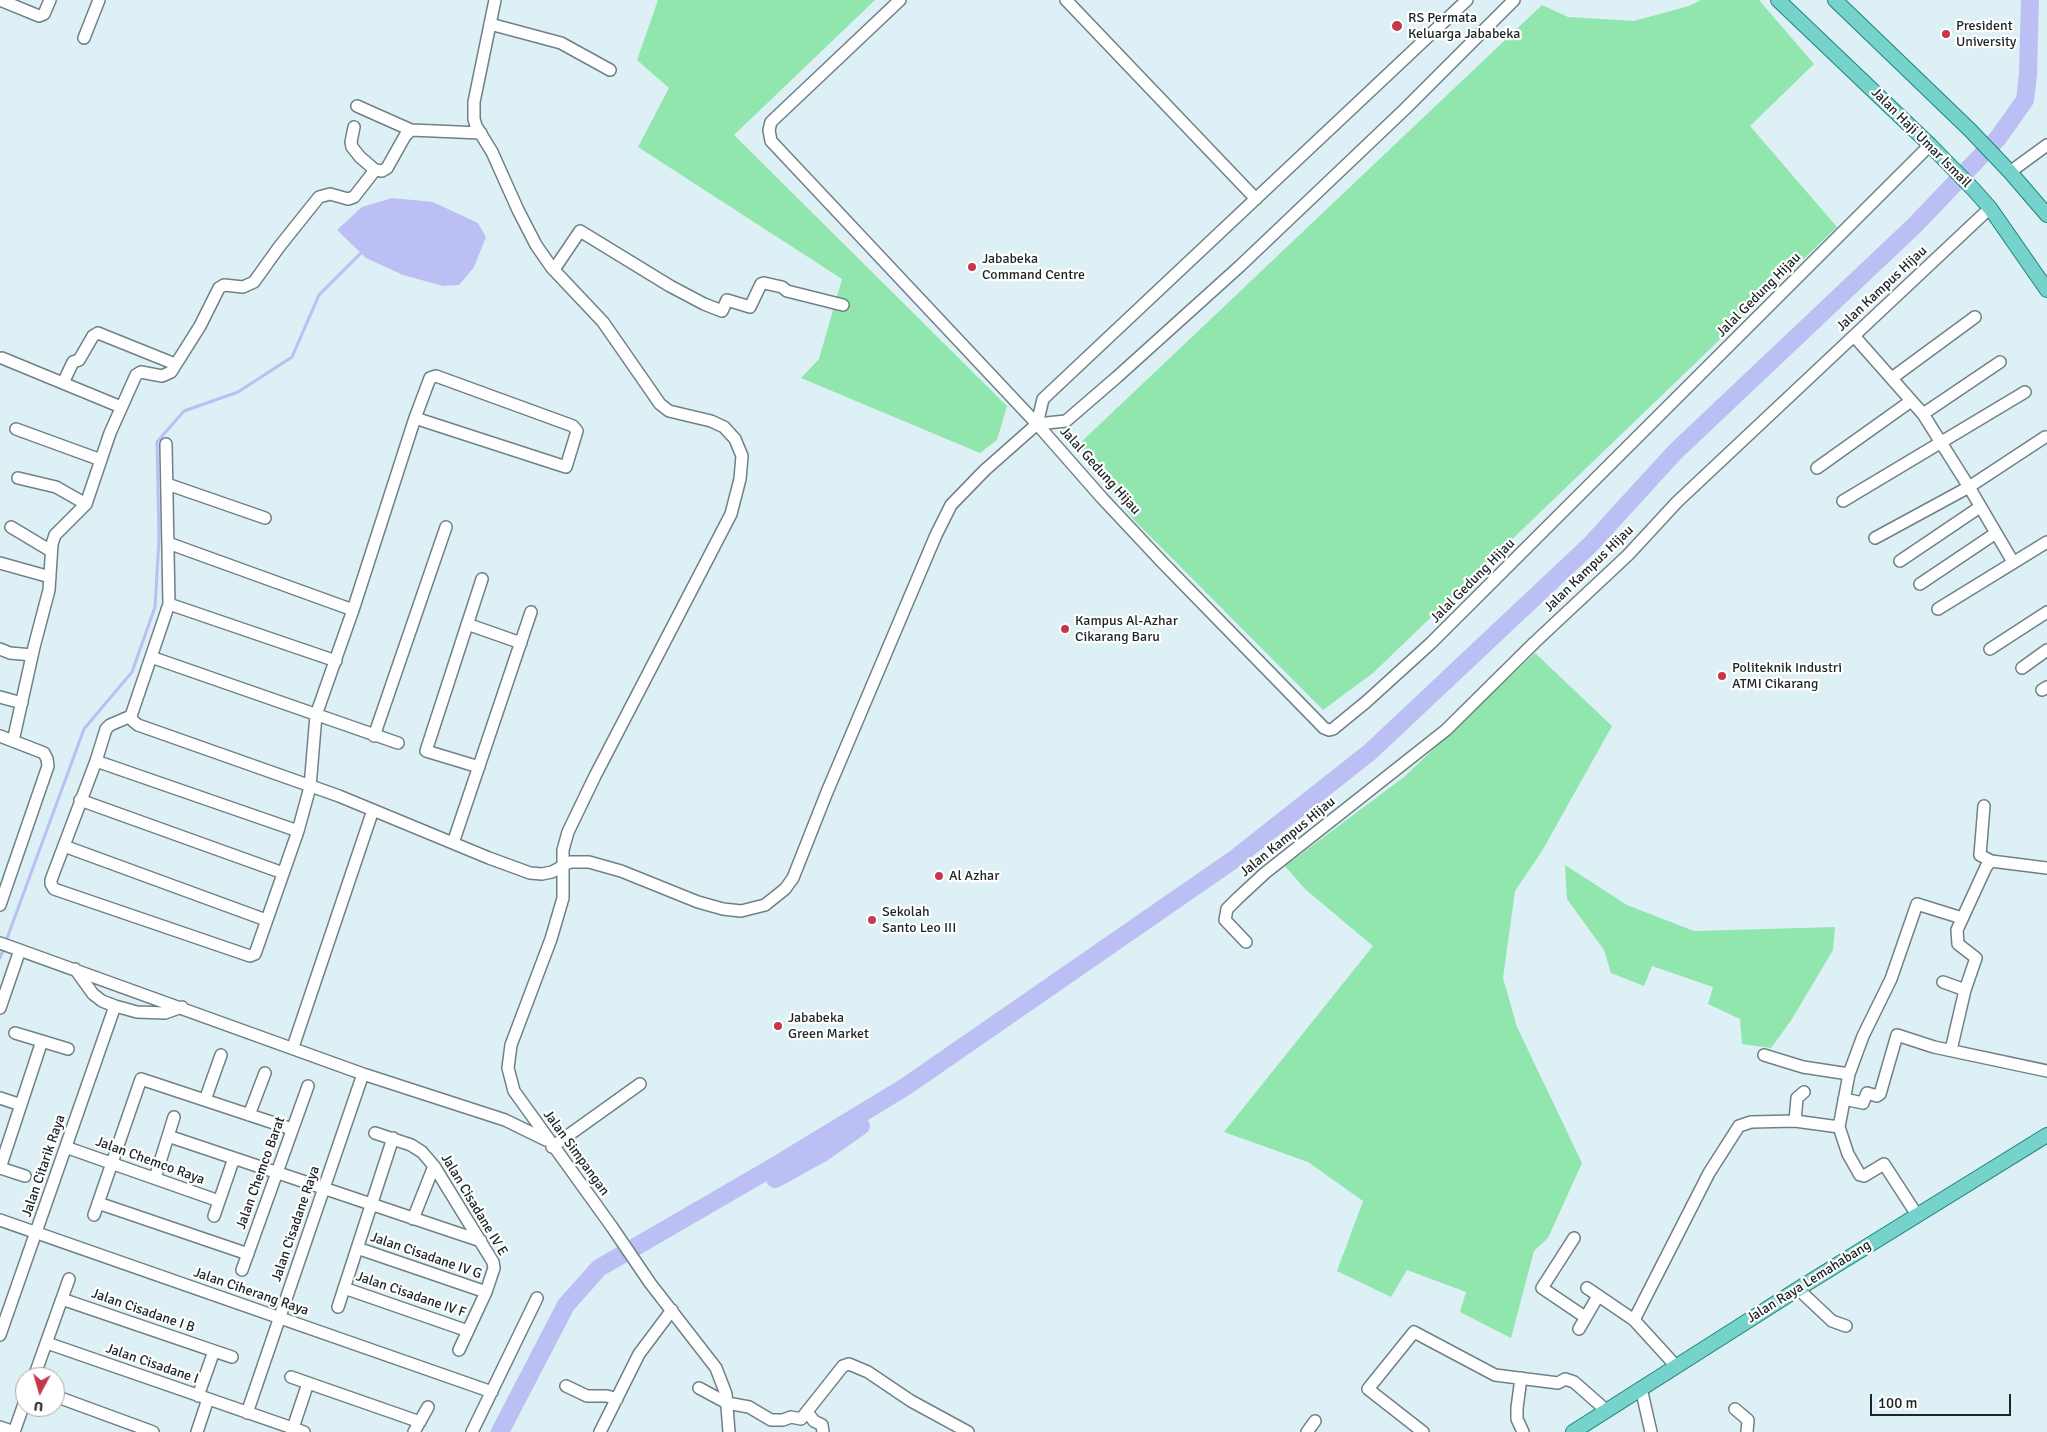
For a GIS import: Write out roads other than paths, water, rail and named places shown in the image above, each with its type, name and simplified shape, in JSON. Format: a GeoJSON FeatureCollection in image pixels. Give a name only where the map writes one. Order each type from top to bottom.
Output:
{"type":"FeatureCollection","features":[{"type":"Feature","properties":{"kind":"main road","name":"Jalan Haji Umar Ismail"},"geometry":{"type":"LineString","coordinates":[[1778,0],[1933,148],[1974,190],[1990,208],[2047,290]]}},
{"type":"Feature","properties":{"kind":"main road"},"geometry":{"type":"LineString","coordinates":[[1835,0],[1970,130],[2007,168],[2047,215]]}},
{"type":"Feature","properties":{"kind":"main road","name":"Jalan Raya Lemahabang"},"geometry":{"type":"LineString","coordinates":[[1573,1432],[1798,1289],[2047,1136]]}},
{"type":"Feature","properties":{"kind":"street"},"geometry":{"type":"LineString","coordinates":[[2,0],[39,16],[44,14],[50,0]]}},
{"type":"Feature","properties":{"kind":"street"},"geometry":{"type":"LineString","coordinates":[[84,38],[99,0]]}},
{"type":"Feature","properties":{"kind":"street","name":"Jalan Simpangan"},"geometry":{"type":"LineString","coordinates":[[495,0],[473,111],[476,126],[496,159],[522,218],[552,268],[603,322],[660,404],[670,411],[719,424],[735,439],[742,456],[740,479],[732,514],[595,776],[568,832],[563,850],[564,884],[552,939],[511,1045],[508,1068],[514,1091],[550,1144],[612,1227],[650,1283],[716,1368],[722,1379],[727,1404],[729,1432]]}},
{"type":"Feature","properties":{"kind":"street"},"geometry":{"type":"LineString","coordinates":[[900,0],[771,122],[769,135],[772,141],[1037,424]]}},
{"type":"Feature","properties":{"kind":"street"},"geometry":{"type":"LineString","coordinates":[[1066,0],[1256,199]]}},
{"type":"Feature","properties":{"kind":"street"},"geometry":{"type":"LineString","coordinates":[[166,444],[170,604],[131,716],[138,725],[373,810],[530,873],[542,874],[552,872],[563,865],[580,862],[604,865],[698,902],[732,910],[754,909],[765,904],[785,889],[793,878],[827,792],[951,505],[985,470],[1037,424],[1043,400],[1467,0]]}},
{"type":"Feature","properties":{"kind":"street"},"geometry":{"type":"LineString","coordinates":[[1037,424],[1066,421],[1117,377],[1268,239],[1404,109],[1514,0]]}},
{"type":"Feature","properties":{"kind":"street"},"geometry":{"type":"LineString","coordinates":[[490,24],[561,43],[610,70]]}},
{"type":"Feature","properties":{"kind":"street"},"geometry":{"type":"LineString","coordinates":[[357,106],[411,130],[481,133]]}},
{"type":"Feature","properties":{"kind":"street"},"geometry":{"type":"LineString","coordinates":[[354,127],[352,147],[375,170],[382,171],[387,168],[405,136],[411,130]]}},
{"type":"Feature","properties":{"kind":"street"},"geometry":{"type":"LineString","coordinates":[[2007,168],[2047,145]]}},
{"type":"Feature","properties":{"kind":"street","name":"Jalal Gedung Hijau"},"geometry":{"type":"LineString","coordinates":[[1037,424],[1102,498],[1163,563],[1324,728],[1331,730],[1366,702],[1432,643],[1933,148]]}},
{"type":"Feature","properties":{"kind":"street"},"geometry":{"type":"LineString","coordinates":[[0,906],[48,766],[48,759],[44,753],[4,740],[22,704],[50,577],[51,551],[55,534],[86,504],[120,407],[138,374],[144,372],[162,376],[167,375],[200,326],[220,288],[224,285],[244,287],[254,282],[279,247],[319,198],[330,194],[348,199],[354,197],[375,170]]}},
{"type":"Feature","properties":{"kind":"street","name":"Jalan Kampus Hijau"},"geometry":{"type":"LineString","coordinates":[[1246,942],[1226,920],[1227,909],[1238,898],[1265,873],[1446,730],[1535,642],[1628,555],[1678,502],[1990,208]]}},
{"type":"Feature","properties":{"kind":"street"},"geometry":{"type":"LineString","coordinates":[[552,268],[561,260],[580,231],[670,286],[722,311],[727,300],[750,307],[761,284],[764,283],[782,287],[786,291],[843,305]]}},
{"type":"Feature","properties":{"kind":"street"},"geometry":{"type":"LineString","coordinates":[[1892,378],[1975,318]]}},
{"type":"Feature","properties":{"kind":"street"},"geometry":{"type":"LineString","coordinates":[[63,383],[73,362],[79,360],[93,336],[98,333],[175,364]]}},
{"type":"Feature","properties":{"kind":"street"},"geometry":{"type":"LineString","coordinates":[[1854,336],[1923,414],[1969,486],[2013,562]]}},
{"type":"Feature","properties":{"kind":"street"},"geometry":{"type":"LineString","coordinates":[[2,358],[120,407]]}},
{"type":"Feature","properties":{"kind":"street"},"geometry":{"type":"LineString","coordinates":[[1923,414],[2000,362]]}},
{"type":"Feature","properties":{"kind":"street"},"geometry":{"type":"LineString","coordinates":[[131,716],[110,725],[106,729],[96,761],[51,880],[54,890],[250,956],[255,954],[298,831],[310,787],[316,715],[354,610],[415,418],[430,378],[436,376],[573,426],[577,431],[566,467],[415,418]]}},
{"type":"Feature","properties":{"kind":"street"},"geometry":{"type":"LineString","coordinates":[[1843,501],[2025,392]]}},
{"type":"Feature","properties":{"kind":"street"},"geometry":{"type":"LineString","coordinates":[[1817,468],[1911,402]]}},
{"type":"Feature","properties":{"kind":"street"},"geometry":{"type":"LineString","coordinates":[[16,429],[101,460]]}},
{"type":"Feature","properties":{"kind":"street"},"geometry":{"type":"LineString","coordinates":[[1875,538],[1969,486],[2045,437]]}},
{"type":"Feature","properties":{"kind":"street"},"geometry":{"type":"LineString","coordinates":[[18,478],[56,486],[86,504]]}},
{"type":"Feature","properties":{"kind":"street"},"geometry":{"type":"LineString","coordinates":[[167,484],[265,518]]}},
{"type":"Feature","properties":{"kind":"street"},"geometry":{"type":"LineString","coordinates":[[1900,562],[1980,507]]}},
{"type":"Feature","properties":{"kind":"street"},"geometry":{"type":"LineString","coordinates":[[11,527],[51,551]]}},
{"type":"Feature","properties":{"kind":"street"},"geometry":{"type":"LineString","coordinates":[[374,736],[446,527]]}},
{"type":"Feature","properties":{"kind":"street"},"geometry":{"type":"LineString","coordinates":[[1920,584],[1996,533]]}},
{"type":"Feature","properties":{"kind":"street"},"geometry":{"type":"LineString","coordinates":[[168,542],[354,610]]}},
{"type":"Feature","properties":{"kind":"street"},"geometry":{"type":"LineString","coordinates":[[1938,609],[2047,542]]}},
{"type":"Feature","properties":{"kind":"street"},"geometry":{"type":"LineString","coordinates":[[0,563],[50,577]]}},
{"type":"Feature","properties":{"kind":"street"},"geometry":{"type":"LineString","coordinates":[[479,767],[426,751],[482,579]]}},
{"type":"Feature","properties":{"kind":"street"},"geometry":{"type":"LineString","coordinates":[[170,604],[336,660]]}},
{"type":"Feature","properties":{"kind":"street"},"geometry":{"type":"LineString","coordinates":[[453,843],[531,612]]}},
{"type":"Feature","properties":{"kind":"street"},"geometry":{"type":"LineString","coordinates":[[1990,649],[2047,612]]}},
{"type":"Feature","properties":{"kind":"street"},"geometry":{"type":"LineString","coordinates":[[467,624],[521,643]]}},
{"type":"Feature","properties":{"kind":"street"},"geometry":{"type":"LineString","coordinates":[[0,649],[10,653],[32,655]]}},
{"type":"Feature","properties":{"kind":"street"},"geometry":{"type":"LineString","coordinates":[[2022,668],[2047,650]]}},
{"type":"Feature","properties":{"kind":"street"},"geometry":{"type":"LineString","coordinates":[[151,657],[398,743]]}},
{"type":"Feature","properties":{"kind":"street"},"geometry":{"type":"LineString","coordinates":[[0,697],[22,704]]}},
{"type":"Feature","properties":{"kind":"street"},"geometry":{"type":"LineString","coordinates":[[96,761],[298,831]]}},
{"type":"Feature","properties":{"kind":"street"},"geometry":{"type":"LineString","coordinates":[[80,800],[283,873]]}},
{"type":"Feature","properties":{"kind":"street"},"geometry":{"type":"LineString","coordinates":[[1984,806],[1980,854],[1991,861],[2047,868]]}},
{"type":"Feature","properties":{"kind":"street"},"geometry":{"type":"LineString","coordinates":[[293,1047],[373,810]]}},
{"type":"Feature","properties":{"kind":"street"},"geometry":{"type":"LineString","coordinates":[[64,846],[266,920]]}},
{"type":"Feature","properties":{"kind":"street"},"geometry":{"type":"LineString","coordinates":[[1951,1050],[1965,990],[1976,958],[1958,944],[1957,930],[1991,861]]}},
{"type":"Feature","properties":{"kind":"street"},"geometry":{"type":"LineString","coordinates":[[1917,1215],[1884,1164],[1864,1176],[1860,1175],[1848,1154],[1840,1127],[1844,1099],[1849,1074],[1863,1036],[1891,979],[1918,904],[1962,918]]}},
{"type":"Feature","properties":{"kind":"street"},"geometry":{"type":"LineString","coordinates":[[0,1008],[12,950],[75,968],[363,1074],[505,1120],[550,1144],[640,1084]]}},
{"type":"Feature","properties":{"kind":"street"},"geometry":{"type":"LineString","coordinates":[[75,968],[93,994],[102,1001],[115,1006],[137,1012],[165,1013],[182,1008]]}},
{"type":"Feature","properties":{"kind":"street"},"geometry":{"type":"LineString","coordinates":[[1943,982],[1965,990]]}},
{"type":"Feature","properties":{"kind":"street","name":"Jalan Citarik Raya"},"geometry":{"type":"LineString","coordinates":[[0,1336],[115,1006]]}},
{"type":"Feature","properties":{"kind":"street"},"geometry":{"type":"LineString","coordinates":[[15,1033],[68,1049]]}},
{"type":"Feature","properties":{"kind":"street"},"geometry":{"type":"LineString","coordinates":[[1844,1099],[1863,1103],[1867,1093],[1877,1096],[1880,1094],[1897,1034],[1951,1050],[2047,1071]]}},
{"type":"Feature","properties":{"kind":"street"},"geometry":{"type":"LineString","coordinates":[[25,1176],[0,1168],[42,1041]]}},
{"type":"Feature","properties":{"kind":"street"},"geometry":{"type":"LineString","coordinates":[[206,1100],[221,1055]]}},
{"type":"Feature","properties":{"kind":"street"},"geometry":{"type":"LineString","coordinates":[[1764,1055],[1803,1067],[1849,1074]]}},
{"type":"Feature","properties":{"kind":"street"},"geometry":{"type":"LineString","coordinates":[[250,1115],[265,1073]]}},
{"type":"Feature","properties":{"kind":"street","name":"Jalan Cisadane Raya"},"geometry":{"type":"LineString","coordinates":[[247,1412],[363,1074]]}},
{"type":"Feature","properties":{"kind":"street"},"geometry":{"type":"LineString","coordinates":[[94,1215],[141,1079],[292,1130]]}},
{"type":"Feature","properties":{"kind":"street","name":"Jalan Chemco Barat"},"geometry":{"type":"LineString","coordinates":[[242,1270],[308,1086]]}},
{"type":"Feature","properties":{"kind":"street"},"geometry":{"type":"LineString","coordinates":[[1795,1121],[1797,1098],[1804,1092]]}},
{"type":"Feature","properties":{"kind":"street"},"geometry":{"type":"LineString","coordinates":[[0,1098],[21,1105]]}},
{"type":"Feature","properties":{"kind":"street"},"geometry":{"type":"LineString","coordinates":[[155,1178],[174,1117]]}},
{"type":"Feature","properties":{"kind":"street"},"geometry":{"type":"LineString","coordinates":[[1634,1320],[1710,1173],[1738,1126],[1752,1122],[1795,1121],[1840,1127]]}},
{"type":"Feature","properties":{"kind":"street","name":"Jalan Cisadane IV E"},"geometry":{"type":"LineString","coordinates":[[375,1133],[416,1147],[434,1166],[494,1265],[486,1292],[459,1350]]}},
{"type":"Feature","properties":{"kind":"street"},"geometry":{"type":"LineString","coordinates":[[168,1136],[480,1241]]}},
{"type":"Feature","properties":{"kind":"street"},"geometry":{"type":"LineString","coordinates":[[338,1307],[394,1138]]}},
{"type":"Feature","properties":{"kind":"street","name":"Jalan Chemco Raya"},"geometry":{"type":"LineString","coordinates":[[72,1149],[219,1201]]}},
{"type":"Feature","properties":{"kind":"street"},"geometry":{"type":"LineString","coordinates":[[214,1216],[234,1158]]}},
{"type":"Feature","properties":{"kind":"street"},"geometry":{"type":"LineString","coordinates":[[412,1219],[434,1166]]}},
{"type":"Feature","properties":{"kind":"street"},"geometry":{"type":"LineString","coordinates":[[98,1203],[248,1254]]}},
{"type":"Feature","properties":{"kind":"street","name":"Jalan Ciherang Raya"},"geometry":{"type":"LineString","coordinates":[[0,1220],[492,1392]]}},
{"type":"Feature","properties":{"kind":"street"},"geometry":{"type":"LineString","coordinates":[[1574,1238],[1542,1288],[1585,1317]]}},
{"type":"Feature","properties":{"kind":"street","name":"Jalan Cisadane IV G"},"geometry":{"type":"LineString","coordinates":[[357,1248],[486,1292]]}},
{"type":"Feature","properties":{"kind":"street"},"geometry":{"type":"LineString","coordinates":[[38,1367],[69,1279]]}},
{"type":"Feature","properties":{"kind":"street","name":"Jalan Cisadane IV F"},"geometry":{"type":"LineString","coordinates":[[344,1288],[468,1331]]}},
{"type":"Feature","properties":{"kind":"street"},"geometry":{"type":"LineString","coordinates":[[1587,1288],[1634,1320],[1676,1366]]}},
{"type":"Feature","properties":{"kind":"street"},"geometry":{"type":"LineString","coordinates":[[1798,1289],[1832,1321],[1846,1326]]}},
{"type":"Feature","properties":{"kind":"street"},"geometry":{"type":"LineString","coordinates":[[1579,1329],[1598,1296]]}},
{"type":"Feature","properties":{"kind":"street"},"geometry":{"type":"LineString","coordinates":[[472,1432],[537,1298]]}},
{"type":"Feature","properties":{"kind":"street","name":"Jalan Cisadane I B"},"geometry":{"type":"LineString","coordinates":[[62,1299],[232,1357]]}},
{"type":"Feature","properties":{"kind":"street"},"geometry":{"type":"LineString","coordinates":[[600,1432],[639,1354],[672,1310]]}},
{"type":"Feature","properties":{"kind":"street"},"geometry":{"type":"LineString","coordinates":[[1423,1432],[1368,1389],[1414,1332],[1495,1375],[1558,1383],[1565,1379],[1574,1382],[1607,1411]]}},
{"type":"Feature","properties":{"kind":"street","name":"Jalan Cisadane I"},"geometry":{"type":"LineString","coordinates":[[47,1343],[247,1412],[278,1428],[299,1430]]}},
{"type":"Feature","properties":{"kind":"street"},"geometry":{"type":"LineString","coordinates":[[197,1432],[214,1351]]}},
{"type":"Feature","properties":{"kind":"street"},"geometry":{"type":"LineString","coordinates":[[700,1388],[727,1404],[749,1408],[771,1420],[778,1421],[791,1417],[801,1419],[843,1366],[849,1364],[868,1372],[912,1401],[968,1432]]}},
{"type":"Feature","properties":{"kind":"street"},"geometry":{"type":"LineString","coordinates":[[292,1377],[417,1427],[428,1407]]}},
{"type":"Feature","properties":{"kind":"street"},"geometry":{"type":"LineString","coordinates":[[1521,1378],[1517,1419],[1523,1432]]}},
{"type":"Feature","properties":{"kind":"street"},"geometry":{"type":"LineString","coordinates":[[299,1430],[308,1383]]}},
{"type":"Feature","properties":{"kind":"street"},"geometry":{"type":"LineString","coordinates":[[566,1386],[587,1396],[607,1396],[617,1399]]}},
{"type":"Feature","properties":{"kind":"street"},"geometry":{"type":"LineString","coordinates":[[1641,1388],[1650,1432]]}},
{"type":"Feature","properties":{"kind":"street"},"geometry":{"type":"LineString","coordinates":[[65,1400],[153,1432]]}},
{"type":"Feature","properties":{"kind":"street"},"geometry":{"type":"LineString","coordinates":[[1735,1408],[1748,1420],[1747,1432]]}},
{"type":"Feature","properties":{"kind":"street"},"geometry":{"type":"LineString","coordinates":[[807,1412],[822,1425],[823,1432]]}},
{"type":"Feature","properties":{"kind":"street"},"geometry":{"type":"LineString","coordinates":[[0,1427],[14,1432],[19,1417]]}},
{"type":"Feature","properties":{"kind":"street"},"geometry":{"type":"LineString","coordinates":[[1306,1432],[1314,1421]]}},
{"type":"Feature","properties":{"kind":"water"},"geometry":{"type":"Polygon","coordinates":[[[392,198],[433,202],[478,223],[486,237],[474,267],[459,285],[443,286],[403,275],[366,258],[337,230],[362,207],[392,198]]]}},
{"type":"Feature","properties":{"kind":"waterway"},"geometry":{"type":"LineString","coordinates":[[500,1432],[566,1305],[599,1268],[768,1170],[905,1087],[1233,860],[1370,752],[1590,545],[1675,452],[1915,225],[1998,138],[2025,100],[2028,74],[2030,0]]}},
{"type":"Feature","properties":{"kind":"waterway"},"geometry":{"type":"LineString","coordinates":[[6,941],[84,729],[132,672],[155,607],[159,539],[157,442],[184,411],[238,392],[292,357],[319,295],[361,253]]}},
{"type":"Feature","properties":{"kind":"waterway"},"geometry":{"type":"LineString","coordinates":[[0,958],[4,947]]}},
{"type":"Feature","properties":{"kind":"waterway"},"geometry":{"type":"LineString","coordinates":[[775,1179],[824,1152],[861,1126]]}},
{"type":"Feature","properties":{"kind":"place","name":"RS Permata Keluarga Jababeka"},"geometry":{"type":"Point","coordinates":[1397,26]}},
{"type":"Feature","properties":{"kind":"place","name":"President University"},"geometry":{"type":"Point","coordinates":[1946,34]}},
{"type":"Feature","properties":{"kind":"place","name":"Jababeka Command Centre"},"geometry":{"type":"Point","coordinates":[972,267]}},
{"type":"Feature","properties":{"kind":"place","name":"Kampus Al-Azhar Cikarang Baru"},"geometry":{"type":"Point","coordinates":[1065,629]}},
{"type":"Feature","properties":{"kind":"place","name":"Politeknik Industri ATMI Cikarang"},"geometry":{"type":"Point","coordinates":[1722,676]}},
{"type":"Feature","properties":{"kind":"place","name":"Al Azhar"},"geometry":{"type":"Point","coordinates":[939,876]}},
{"type":"Feature","properties":{"kind":"place","name":"Sekolah Santo Leo III"},"geometry":{"type":"Point","coordinates":[872,920]}},
{"type":"Feature","properties":{"kind":"place","name":"Jababeka Green Market"},"geometry":{"type":"Point","coordinates":[778,1026]}}]}
